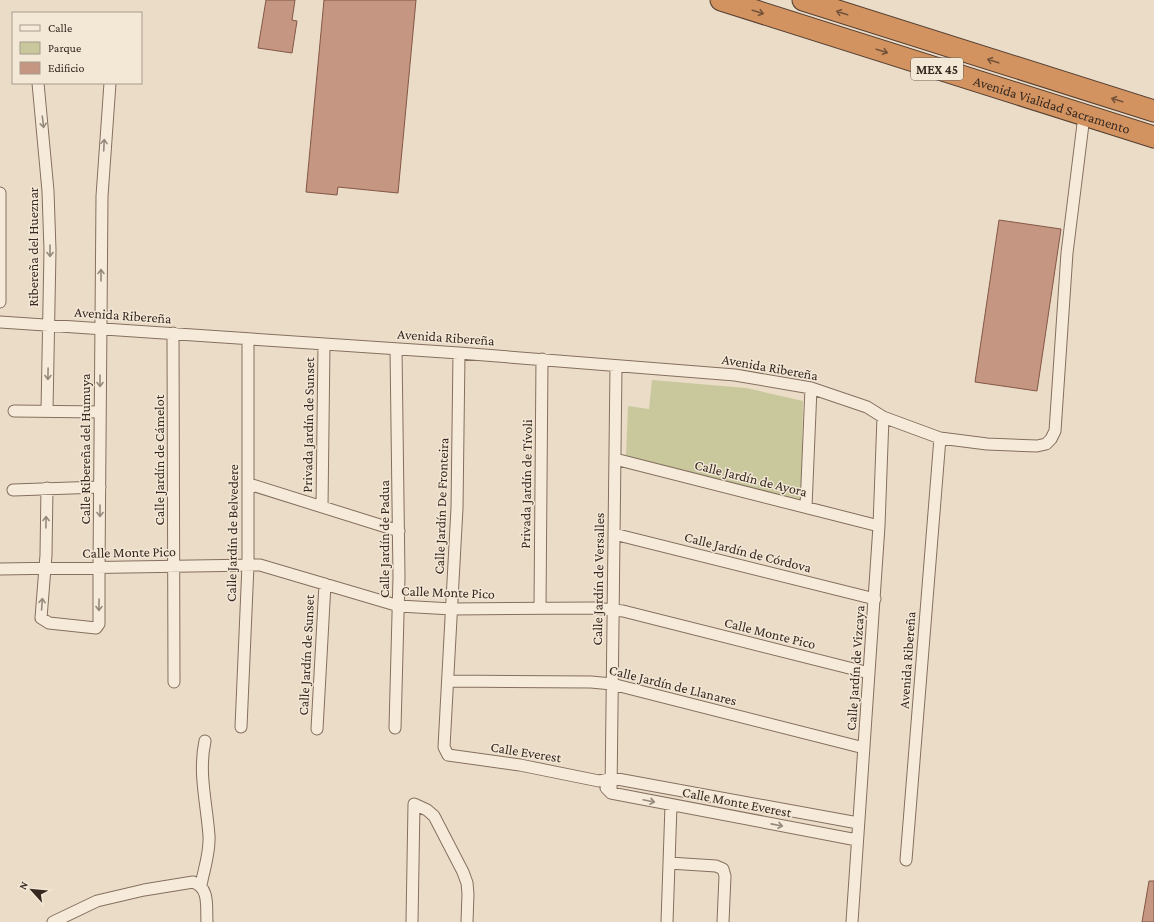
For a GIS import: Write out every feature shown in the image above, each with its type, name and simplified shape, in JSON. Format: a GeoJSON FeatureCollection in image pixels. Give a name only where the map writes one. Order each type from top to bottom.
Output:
{"type":"FeatureCollection","features":[{"type":"Feature","properties":{"kind":"highway","name":"Avenida Vialidad Sacramento"},"geometry":{"type":"LineString","coordinates":[[721,0],[1154,137]]}},
{"type":"Feature","properties":{"kind":"highway","name":"Avenida Vialidad Sacramento"},"geometry":{"type":"LineString","coordinates":[[803,0],[1154,111]]}},
{"type":"Feature","properties":{"kind":"street","name":"Ribereña del Hueznar"},"geometry":{"type":"LineString","coordinates":[[38,84],[48,191],[50,250],[47,411]]}},
{"type":"Feature","properties":{"kind":"street","name":"Calle Ribereña del Humuya"},"geometry":{"type":"LineString","coordinates":[[47,488],[45,568],[41,618],[49,623],[96,628],[99,624],[100,568],[102,196],[110,84]]}},
{"type":"Feature","properties":{"kind":"street","name":"Avenida Ribereña"},"geometry":{"type":"LineString","coordinates":[[0,322],[459,353],[735,375],[811,388],[867,407],[883,416],[940,438],[987,444],[1037,446],[1046,444],[1051,439],[1055,430],[1067,253],[1084,116]]}},
{"type":"Feature","properties":{"kind":"street"},"geometry":{"type":"LineString","coordinates":[[0,194],[0,302]]}},
{"type":"Feature","properties":{"kind":"street","name":"Calle Jardín de Cámelot"},"geometry":{"type":"LineString","coordinates":[[173,333],[174,682]]}},
{"type":"Feature","properties":{"kind":"street","name":"Calle Jardín de Belvedere"},"geometry":{"type":"LineString","coordinates":[[241,727],[248,565],[248,339]]}},
{"type":"Feature","properties":{"kind":"street","name":"Privada Jardín de Sunset"},"geometry":{"type":"LineString","coordinates":[[322,507],[324,344]]}},
{"type":"Feature","properties":{"kind":"street","name":"Calle Jardín de Padua"},"geometry":{"type":"LineString","coordinates":[[395,728],[399,606],[396,349]]}},
{"type":"Feature","properties":{"kind":"street","name":"Calle Jardín De Fronteira"},"geometry":{"type":"LineString","coordinates":[[448,755],[444,747],[458,468],[459,353]]}},
{"type":"Feature","properties":{"kind":"street","name":"Privada Jardín de Tívoli"},"geometry":{"type":"LineString","coordinates":[[540,608],[542,359]]}},
{"type":"Feature","properties":{"kind":"street","name":"Calle Jardín de Versalles"},"geometry":{"type":"LineString","coordinates":[[611,793],[616,366]]}},
{"type":"Feature","properties":{"kind":"street"},"geometry":{"type":"LineString","coordinates":[[806,507],[811,388]]}},
{"type":"Feature","properties":{"kind":"street"},"geometry":{"type":"LineString","coordinates":[[14,411],[100,412]]}},
{"type":"Feature","properties":{"kind":"street","name":"Calle Jardín de Vizcaya"},"geometry":{"type":"LineString","coordinates":[[852,922],[880,526],[883,416]]}},
{"type":"Feature","properties":{"kind":"street","name":"Avenida Ribereña"},"geometry":{"type":"LineString","coordinates":[[906,860],[940,438]]}},
{"type":"Feature","properties":{"kind":"street","name":"Calle Jardín de Ayora"},"geometry":{"type":"LineString","coordinates":[[615,459],[880,526]]}},
{"type":"Feature","properties":{"kind":"street"},"geometry":{"type":"LineString","coordinates":[[249,484],[399,531]]}},
{"type":"Feature","properties":{"kind":"street"},"geometry":{"type":"LineString","coordinates":[[13,490],[100,487]]}},
{"type":"Feature","properties":{"kind":"street","name":"Calle Jardín de Córdova"},"geometry":{"type":"LineString","coordinates":[[614,534],[875,599]]}},
{"type":"Feature","properties":{"kind":"street","name":"Calle Monte Pico"},"geometry":{"type":"LineString","coordinates":[[0,569],[248,565],[275,568],[377,601],[399,606],[452,609],[613,609],[869,673]]}},
{"type":"Feature","properties":{"kind":"street","name":"Calle Jardín de Sunset"},"geometry":{"type":"LineString","coordinates":[[317,729],[325,584]]}},
{"type":"Feature","properties":{"kind":"street","name":"Calle Jardín de Llanares"},"geometry":{"type":"LineString","coordinates":[[448,681],[591,682],[612,684],[864,748]]}},
{"type":"Feature","properties":{"kind":"street"},"geometry":{"type":"LineString","coordinates":[[200,885],[209,849],[203,794],[205,741]]}},
{"type":"Feature","properties":{"kind":"street","name":"Calle Everest"},"geometry":{"type":"LineString","coordinates":[[448,755],[525,766],[599,781],[612,778]]}},
{"type":"Feature","properties":{"kind":"street","name":"Calle Monte Everest"},"geometry":{"type":"LineString","coordinates":[[612,778],[858,823]]}},
{"type":"Feature","properties":{"kind":"street"},"geometry":{"type":"LineString","coordinates":[[599,781],[611,793]]}},
{"type":"Feature","properties":{"kind":"street","name":"Calle Monte Everest"},"geometry":{"type":"LineString","coordinates":[[611,793],[857,840]]}},
{"type":"Feature","properties":{"kind":"street"},"geometry":{"type":"LineString","coordinates":[[412,922],[414,804],[427,810],[434,816],[463,872],[468,894],[467,922]]}},
{"type":"Feature","properties":{"kind":"street"},"geometry":{"type":"LineString","coordinates":[[667,922],[671,805]]}},
{"type":"Feature","properties":{"kind":"street"},"geometry":{"type":"LineString","coordinates":[[669,863],[716,866],[722,869],[725,876],[723,922]]}},
{"type":"Feature","properties":{"kind":"street"},"geometry":{"type":"LineString","coordinates":[[52,922],[97,902],[182,883],[193,882],[200,885],[204,890],[206,898],[207,922]]}},
{"type":"Feature","properties":{"kind":"green space"},"geometry":{"type":"Polygon","coordinates":[[[652,380],[746,388],[803,401],[801,499],[626,456],[628,406],[649,409],[652,380]]]}},
{"type":"Feature","properties":{"kind":"building"},"geometry":{"type":"Polygon","coordinates":[[[266,0],[295,0],[292,20],[297,21],[292,53],[258,48],[266,0]]]}},
{"type":"Feature","properties":{"kind":"building"},"geometry":{"type":"Polygon","coordinates":[[[324,0],[416,0],[398,193],[338,187],[337,195],[306,192],[324,0]]]}},
{"type":"Feature","properties":{"kind":"building"},"geometry":{"type":"Polygon","coordinates":[[[999,220],[1061,229],[1037,391],[975,382],[999,220]]]}},
{"type":"Feature","properties":{"kind":"building"},"geometry":{"type":"Polygon","coordinates":[[[1149,881],[1154,881],[1154,922],[1142,922],[1149,881]]]}}]}
